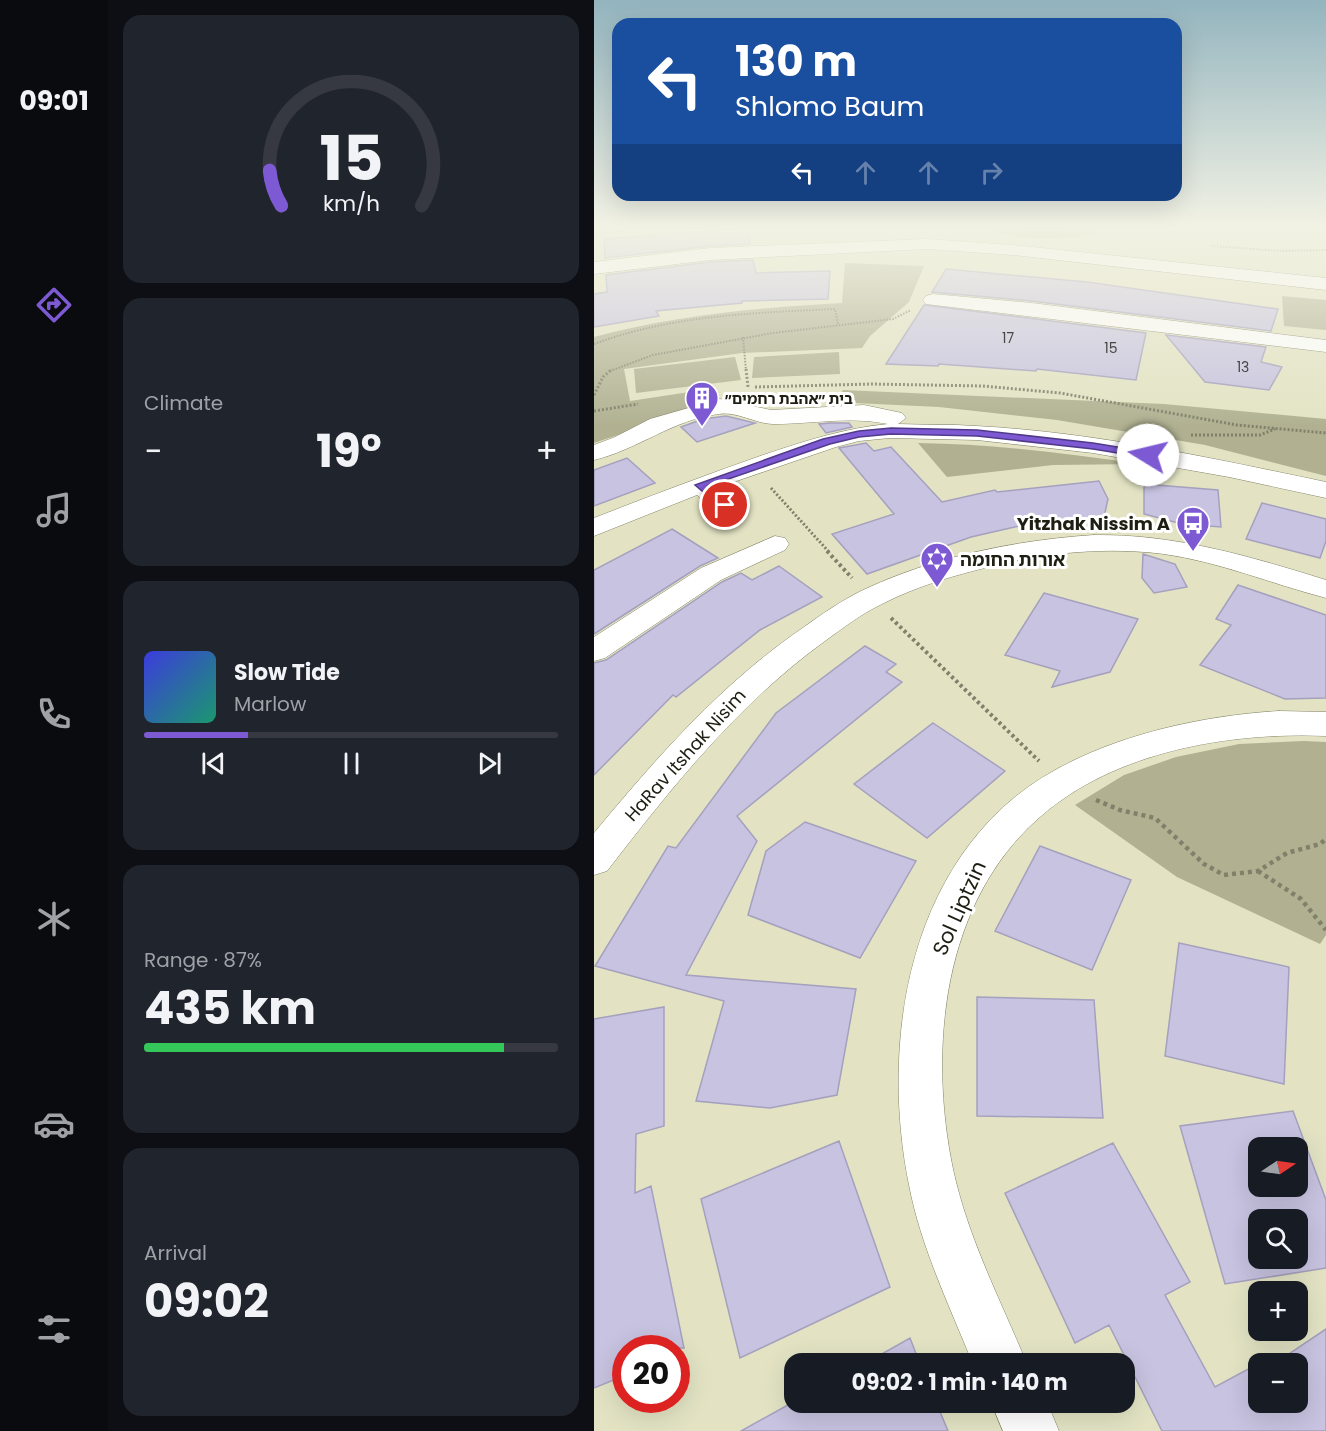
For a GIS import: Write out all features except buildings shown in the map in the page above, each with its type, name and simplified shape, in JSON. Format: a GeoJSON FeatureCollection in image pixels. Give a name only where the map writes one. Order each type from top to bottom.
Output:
{"type":"FeatureCollection","features":[{"type":"Feature","properties":{"kind":"street"},"geometry":{"type":"LineString","coordinates":[[933,300],[1021,307],[1326,346]]}},
{"type":"Feature","properties":{"kind":"street"},"geometry":{"type":"LineString","coordinates":[[594,453],[624,442],[658,424],[720,406],[771,417],[864,412],[901,420],[911,431]]}},
{"type":"Feature","properties":{"kind":"street"},"geometry":{"type":"LineString","coordinates":[[594,528],[700,485],[827,442],[859,434],[911,431],[977,433],[1093,446],[1229,469],[1326,490]]}},
{"type":"Feature","properties":{"kind":"street"},"geometry":{"type":"LineString","coordinates":[[700,485],[725,505]]}},
{"type":"Feature","properties":{"kind":"street","name":"HaRav Itshak Nisim"},"geometry":{"type":"LineString","coordinates":[[594,861],[706,726],[748,685],[796,645],[870,598],[950,568],[1039,548],[1081,543],[1164,546],[1214,556],[1326,589]]}},
{"type":"Feature","properties":{"kind":"street"},"geometry":{"type":"LineString","coordinates":[[594,651],[711,574],[775,544]]}},
{"type":"Feature","properties":{"kind":"street","name":"Sol Liptzin"},"geometry":{"type":"LineString","coordinates":[[995,1353],[945,1234],[930,1170],[921,1106],[920,1046],[925,1001],[941,938],[960,895],[981,856],[1020,814],[1061,783],[1104,761],[1191,734],[1243,725],[1326,724]]}},
{"type":"Feature","properties":{"kind":"street"},"geometry":{"type":"LineString","coordinates":[[1023,1413],[1031,1431]]}},
{"type":"Feature","properties":{"kind":"path"},"geometry":{"type":"LineString","coordinates":[[594,395],[603,377],[612,369],[653,355],[742,337],[893,319],[933,300]]}},
{"type":"Feature","properties":{"kind":"path"},"geometry":{"type":"LineString","coordinates":[[594,344],[639,330],[732,316],[835,309],[838,324]]}},
{"type":"Feature","properties":{"kind":"path"},"geometry":{"type":"LineString","coordinates":[[742,337],[748,388]]}},
{"type":"Feature","properties":{"kind":"path"},"geometry":{"type":"LineString","coordinates":[[738,389],[787,385],[983,386],[1060,393],[1237,425],[1326,433]]}},
{"type":"Feature","properties":{"kind":"path"},"geometry":{"type":"LineString","coordinates":[[594,411],[639,404]]}},
{"type":"Feature","properties":{"kind":"path"},"geometry":{"type":"LineString","coordinates":[[753,467],[870,598],[1061,783],[1120,810],[1155,818],[1204,864],[1224,875],[1258,871],[1287,853],[1320,844],[1326,838]]}},
{"type":"Feature","properties":{"kind":"path"},"geometry":{"type":"LineString","coordinates":[[1258,871],[1301,899],[1326,930]]}},
{"type":"Feature","properties":{"kind":"green space"},"geometry":{"type":"Polygon","coordinates":[[[843,293],[913,293],[909,302],[870,336],[862,348],[742,353],[624,369],[630,401],[696,391],[698,408],[594,443],[594,337],[687,318],[779,307],[842,303],[843,293]]]}},
{"type":"Feature","properties":{"kind":"green space"},"geometry":{"type":"Polygon","coordinates":[[[1282,296],[1326,300],[1326,330],[1284,326],[1282,296]]]}},
{"type":"Feature","properties":{"kind":"green space"},"geometry":{"type":"Polygon","coordinates":[[[839,352],[840,374],[752,378],[754,357],[839,352]]]}},
{"type":"Feature","properties":{"kind":"green space"},"geometry":{"type":"Polygon","coordinates":[[[735,357],[741,380],[636,393],[634,369],[735,357]]]}},
{"type":"Feature","properties":{"kind":"green space"},"geometry":{"type":"Polygon","coordinates":[[[843,390],[1164,404],[1326,419],[1326,476],[1205,445],[1057,420],[939,407],[855,403],[832,409],[843,390]]]}},
{"type":"Feature","properties":{"kind":"green space"},"geometry":{"type":"Polygon","coordinates":[[[918,443],[1029,450],[1140,464],[1053,465],[947,477],[918,443]]]}},
{"type":"Feature","properties":{"kind":"green space"},"geometry":{"type":"Polygon","coordinates":[[[1326,742],[1326,935],[1320,944],[1177,877],[1075,805],[1124,775],[1176,757],[1239,744],[1326,742]]]}},
{"type":"Feature","properties":{"kind":"place","name":"בית ״אהבת רחמים״"},"geometry":{"type":"Point","coordinates":[702,427]}},
{"type":"Feature","properties":{"kind":"place","name":"Yitzhak Nissim A"},"geometry":{"type":"Point","coordinates":[1193,552]}},
{"type":"Feature","properties":{"kind":"place","name":"אורות החומה"},"geometry":{"type":"Point","coordinates":[937,588]}},
{"type":"Feature","properties":{"kind":"route"},"geometry":{"type":"LineString","coordinates":[[725,505],[700,485],[827,442],[859,434],[891,431],[977,433],[1093,446],[1148,455]]}}]}
